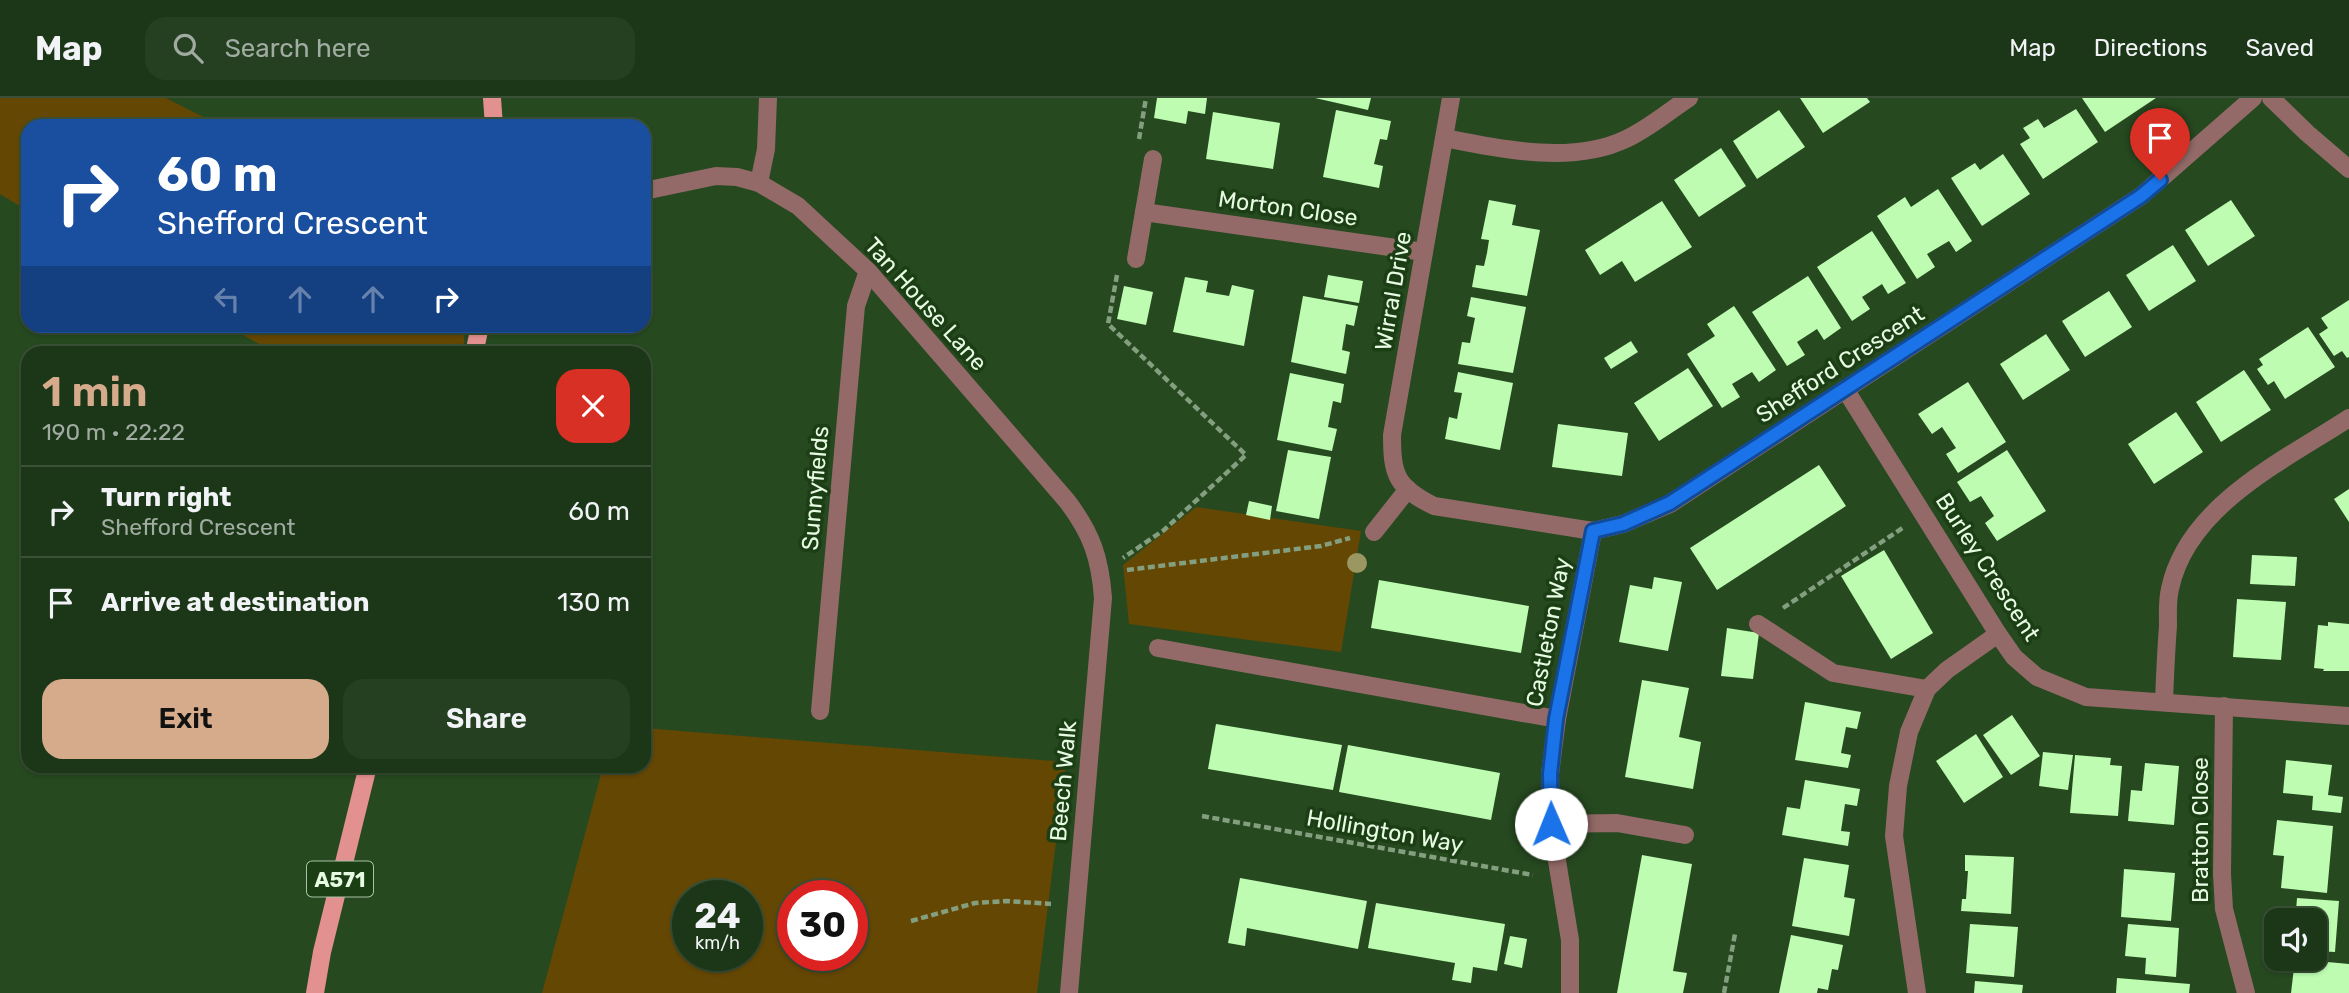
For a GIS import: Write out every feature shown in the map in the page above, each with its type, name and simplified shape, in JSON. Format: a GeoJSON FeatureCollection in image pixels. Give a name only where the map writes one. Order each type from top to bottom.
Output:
{"type":"FeatureCollection","features":[{"type":"Feature","properties":{"kind":"main road"},"geometry":{"type":"LineString","coordinates":[[492,98],[494,119]]}},
{"type":"Feature","properties":{"kind":"main road","name":"A571"},"geometry":{"type":"LineString","coordinates":[[315,993],[322,952],[367,773]]}},
{"type":"Feature","properties":{"kind":"street"},"geometry":{"type":"LineString","coordinates":[[759,183],[766,149],[768,98]]}},
{"type":"Feature","properties":{"kind":"street","name":"Wirral Drive"},"geometry":{"type":"LineString","coordinates":[[1408,489],[1396,478],[1392,460],[1392,435],[1451,98]]}},
{"type":"Feature","properties":{"kind":"street"},"geometry":{"type":"LineString","coordinates":[[1444,138],[1528,152],[1581,151],[1626,139],[1689,98]]}},
{"type":"Feature","properties":{"kind":"street","name":"Shefford Crescent"},"geometry":{"type":"LineString","coordinates":[[1408,489],[1419,499],[1434,506],[1593,531],[1623,524],[1670,503],[2141,196],[2253,98]]}},
{"type":"Feature","properties":{"kind":"street"},"geometry":{"type":"LineString","coordinates":[[2271,98],[2349,169]]}},
{"type":"Feature","properties":{"kind":"street"},"geometry":{"type":"LineString","coordinates":[[1136,259],[1153,159]]}},
{"type":"Feature","properties":{"kind":"street","name":"Tan House Lane"},"geometry":{"type":"LineString","coordinates":[[651,190],[716,176],[737,177],[759,183],[798,206],[868,271],[1067,501],[1084,523],[1095,547],[1101,573]]}},
{"type":"Feature","properties":{"kind":"street","name":"Morton Close"},"geometry":{"type":"LineString","coordinates":[[1144,212],[1424,252]]}},
{"type":"Feature","properties":{"kind":"street","name":"Sunnyfields"},"geometry":{"type":"LineString","coordinates":[[820,711],[856,306],[868,271]]}},
{"type":"Feature","properties":{"kind":"street","name":"Burley Crescent"},"geometry":{"type":"LineString","coordinates":[[1845,389],[1925,513],[1998,634],[2014,657],[2037,677],[2086,697],[2349,716]]}},
{"type":"Feature","properties":{"kind":"street"},"geometry":{"type":"LineString","coordinates":[[2164,701],[2169,591],[2177,564],[2188,542],[2206,518],[2230,498],[2349,418]]}},
{"type":"Feature","properties":{"kind":"street"},"geometry":{"type":"LineString","coordinates":[[1374,532],[1408,489]]}},
{"type":"Feature","properties":{"kind":"street","name":"Castleton Way"},"geometry":{"type":"LineString","coordinates":[[1570,993],[1570,940],[1551,824],[1550,774],[1556,719],[1593,531]]}},
{"type":"Feature","properties":{"kind":"street","name":"Beech Walk"},"geometry":{"type":"LineString","coordinates":[[1069,993],[1103,598],[1101,573]]}},
{"type":"Feature","properties":{"kind":"street"},"geometry":{"type":"LineString","coordinates":[[1758,624],[1833,673],[1927,689]]}},
{"type":"Feature","properties":{"kind":"street"},"geometry":{"type":"LineString","coordinates":[[1917,993],[1894,836],[1898,786],[1909,732],[1927,689],[1947,670],[1998,634]]}},
{"type":"Feature","properties":{"kind":"street"},"geometry":{"type":"LineString","coordinates":[[1158,648],[1556,719]]}},
{"type":"Feature","properties":{"kind":"street","name":"Bratton Close"},"geometry":{"type":"LineString","coordinates":[[2224,706],[2224,909],[2246,993]]}},
{"type":"Feature","properties":{"kind":"street"},"geometry":{"type":"LineString","coordinates":[[1551,824],[1617,823],[1685,835]]}},
{"type":"Feature","properties":{"kind":"path"},"geometry":{"type":"LineString","coordinates":[[1139,140],[1146,98]]}},
{"type":"Feature","properties":{"kind":"path"},"geometry":{"type":"LineString","coordinates":[[1101,573],[1164,530],[1246,455],[1108,324],[1117,273]]}},
{"type":"Feature","properties":{"kind":"path"},"geometry":{"type":"LineString","coordinates":[[1758,624],[1925,513]]}},
{"type":"Feature","properties":{"kind":"path"},"geometry":{"type":"LineString","coordinates":[[1101,573],[1321,546],[1374,532]]}},
{"type":"Feature","properties":{"kind":"path","name":"Hollington Way"},"geometry":{"type":"LineString","coordinates":[[1202,816],[1561,880]]}},
{"type":"Feature","properties":{"kind":"path"},"geometry":{"type":"LineString","coordinates":[[911,920],[975,903],[1007,901],[1061,904]]}},
{"type":"Feature","properties":{"kind":"path"},"geometry":{"type":"LineString","coordinates":[[1724,993],[1735,933]]}},
{"type":"Feature","properties":{"kind":"shaded area"},"geometry":{"type":"Polygon","coordinates":[[[0,98],[166,98],[207,119],[21,119],[21,207],[0,194],[0,98]]]}},
{"type":"Feature","properties":{"kind":"shaded area"},"geometry":{"type":"Polygon","coordinates":[[[239,333],[464,333],[464,346],[263,346],[239,333]]]}},
{"type":"Feature","properties":{"kind":"shaded area"},"geometry":{"type":"Polygon","coordinates":[[[1196,507],[1361,531],[1341,652],[1129,624],[1123,565],[1196,507]]]}},
{"type":"Feature","properties":{"kind":"shaded area"},"geometry":{"type":"Polygon","coordinates":[[[651,729],[1066,762],[1037,993],[542,993],[601,773],[651,773],[651,729]]]}},
{"type":"Feature","properties":{"kind":"building"},"geometry":{"type":"Polygon","coordinates":[[[1157,98],[1207,98],[1205,114],[1188,111],[1186,124],[1154,118],[1157,98]]]}},
{"type":"Feature","properties":{"kind":"building"},"geometry":{"type":"Polygon","coordinates":[[[1315,98],[1371,98],[1368,110],[1315,98]]]}},
{"type":"Feature","properties":{"kind":"building"},"geometry":{"type":"Polygon","coordinates":[[[1800,98],[1867,98],[1870,102],[1823,133],[1800,98]]]}},
{"type":"Feature","properties":{"kind":"building"},"geometry":{"type":"Polygon","coordinates":[[[2082,98],[2156,98],[2105,132],[2082,98]]]}},
{"type":"Feature","properties":{"kind":"building"},"geometry":{"type":"Polygon","coordinates":[[[2076,109],[2098,142],[2043,179],[2020,144],[2030,138],[2023,128],[2038,119],[2044,128],[2076,109]]]}},
{"type":"Feature","properties":{"kind":"building"},"geometry":{"type":"Polygon","coordinates":[[[1336,110],[1391,121],[1387,140],[1380,139],[1374,164],[1383,166],[1379,188],[1323,177],[1336,110]]]}},
{"type":"Feature","properties":{"kind":"building"},"geometry":{"type":"Polygon","coordinates":[[[1779,110],[1805,147],[1757,179],[1733,141],[1779,110]]]}},
{"type":"Feature","properties":{"kind":"building"},"geometry":{"type":"Polygon","coordinates":[[[1213,112],[1280,123],[1273,169],[1206,159],[1213,112]]]}},
{"type":"Feature","properties":{"kind":"building"},"geometry":{"type":"Polygon","coordinates":[[[1721,148],[1746,186],[1699,217],[1674,180],[1721,148]]]}},
{"type":"Feature","properties":{"kind":"building"},"geometry":{"type":"Polygon","coordinates":[[[2003,154],[2030,194],[1982,226],[1951,178],[1975,163],[1980,170],[2003,154]]]}},
{"type":"Feature","properties":{"kind":"building"},"geometry":{"type":"Polygon","coordinates":[[[1938,189],[1972,241],[1956,252],[1949,241],[1927,254],[1935,267],[1917,279],[1877,216],[1905,197],[1911,207],[1938,189]]]}},
{"type":"Feature","properties":{"kind":"building"},"geometry":{"type":"Polygon","coordinates":[[[1489,200],[1516,205],[1512,225],[1540,230],[1527,296],[1472,287],[1476,265],[1484,266],[1487,253],[1489,240],[1481,239],[1489,200]]]}},
{"type":"Feature","properties":{"kind":"building"},"geometry":{"type":"Polygon","coordinates":[[[2231,200],[2255,236],[2208,266],[2185,230],[2231,200]]]}},
{"type":"Feature","properties":{"kind":"building"},"geometry":{"type":"Polygon","coordinates":[[[1662,201],[1692,247],[1635,282],[1622,261],[1600,275],[1585,250],[1662,201]]]}},
{"type":"Feature","properties":{"kind":"building"},"geometry":{"type":"Polygon","coordinates":[[[1872,231],[1906,283],[1888,294],[1882,284],[1862,297],[1870,309],[1852,321],[1817,267],[1872,231]]]}},
{"type":"Feature","properties":{"kind":"building"},"geometry":{"type":"Polygon","coordinates":[[[2173,245],[2196,281],[2149,311],[2126,275],[2173,245]]]}},
{"type":"Feature","properties":{"kind":"building"},"geometry":{"type":"Polygon","coordinates":[[[1328,275],[1363,281],[1359,303],[1324,297],[1328,275]]]}},
{"type":"Feature","properties":{"kind":"building"},"geometry":{"type":"Polygon","coordinates":[[[1808,276],[1841,328],[1824,340],[1817,329],[1797,342],[1805,355],[1787,366],[1752,312],[1808,276]]]}},
{"type":"Feature","properties":{"kind":"building"},"geometry":{"type":"Polygon","coordinates":[[[1185,277],[1208,281],[1206,292],[1229,296],[1232,285],[1254,290],[1244,346],[1173,332],[1185,277]]]}},
{"type":"Feature","properties":{"kind":"building"},"geometry":{"type":"Polygon","coordinates":[[[1124,286],[1153,292],[1146,325],[1117,319],[1124,286]]]}},
{"type":"Feature","properties":{"kind":"building"},"geometry":{"type":"Polygon","coordinates":[[[2109,291],[2132,327],[2085,357],[2062,321],[2109,291]]]}},
{"type":"Feature","properties":{"kind":"building"},"geometry":{"type":"Polygon","coordinates":[[[1303,296],[1358,306],[1354,326],[1346,324],[1342,350],[1350,352],[1346,374],[1291,362],[1303,296]]]}},
{"type":"Feature","properties":{"kind":"building"},"geometry":{"type":"Polygon","coordinates":[[[1471,297],[1526,307],[1513,373],[1458,364],[1462,342],[1470,343],[1475,318],[1467,316],[1471,297]]]}},
{"type":"Feature","properties":{"kind":"building"},"geometry":{"type":"Polygon","coordinates":[[[2349,300],[2347,358],[2342,351],[2334,356],[2319,334],[2328,328],[2321,318],[2349,300]]]}},
{"type":"Feature","properties":{"kind":"building"},"geometry":{"type":"Polygon","coordinates":[[[1734,306],[1776,370],[1759,382],[1752,372],[1732,384],[1740,397],[1722,408],[1687,354],[1715,336],[1707,324],[1734,306]]]}},
{"type":"Feature","properties":{"kind":"building"},"geometry":{"type":"Polygon","coordinates":[[[2308,327],[2335,367],[2285,399],[2274,381],[2268,385],[2257,369],[2263,365],[2259,359],[2308,327]]]}},
{"type":"Feature","properties":{"kind":"building"},"geometry":{"type":"Polygon","coordinates":[[[2046,334],[2070,370],[2023,400],[2000,364],[2046,334]]]}},
{"type":"Feature","properties":{"kind":"building"},"geometry":{"type":"Polygon","coordinates":[[[1631,341],[1638,352],[1611,369],[1604,358],[1631,341]]]}},
{"type":"Feature","properties":{"kind":"building"},"geometry":{"type":"Polygon","coordinates":[[[1688,368],[1713,406],[1659,441],[1634,403],[1688,368]]]}},
{"type":"Feature","properties":{"kind":"building"},"geometry":{"type":"Polygon","coordinates":[[[2244,370],[2271,410],[2221,442],[2196,402],[2244,370]]]}},
{"type":"Feature","properties":{"kind":"building"},"geometry":{"type":"Polygon","coordinates":[[[1458,372],[1513,383],[1500,450],[1445,439],[1449,417],[1457,419],[1462,393],[1454,392],[1458,372]]]}},
{"type":"Feature","properties":{"kind":"building"},"geometry":{"type":"Polygon","coordinates":[[[1290,373],[1344,384],[1341,403],[1333,401],[1328,427],[1337,429],[1332,451],[1277,440],[1290,373]]]}},
{"type":"Feature","properties":{"kind":"building"},"geometry":{"type":"Polygon","coordinates":[[[1968,382],[2006,442],[1958,473],[1946,454],[1956,448],[1942,427],[1932,434],[1918,414],[1968,382]]]}},
{"type":"Feature","properties":{"kind":"building"},"geometry":{"type":"Polygon","coordinates":[[[2176,412],[2203,452],[2154,484],[2128,444],[2176,412]]]}},
{"type":"Feature","properties":{"kind":"building"},"geometry":{"type":"Polygon","coordinates":[[[1558,424],[1628,433],[1622,476],[1552,467],[1558,424]]]}},
{"type":"Feature","properties":{"kind":"building"},"geometry":{"type":"Polygon","coordinates":[[[1288,450],[1331,457],[1319,519],[1276,511],[1288,450]]]}},
{"type":"Feature","properties":{"kind":"building"},"geometry":{"type":"Polygon","coordinates":[[[2007,450],[2046,511],[1997,541],[1985,523],[1994,516],[1981,496],[1970,502],[1957,482],[2007,450]]]}},
{"type":"Feature","properties":{"kind":"building"},"geometry":{"type":"Polygon","coordinates":[[[1819,465],[1846,506],[1717,590],[1690,548],[1819,465]]]}},
{"type":"Feature","properties":{"kind":"building"},"geometry":{"type":"Polygon","coordinates":[[[2349,489],[2349,522],[2334,499],[2349,489]]]}},
{"type":"Feature","properties":{"kind":"building"},"geometry":{"type":"Polygon","coordinates":[[[1249,501],[1272,506],[1270,520],[1246,515],[1249,501]]]}},
{"type":"Feature","properties":{"kind":"building"},"geometry":{"type":"Polygon","coordinates":[[[1884,550],[1933,633],[1891,659],[1841,576],[1884,550]]]}},
{"type":"Feature","properties":{"kind":"building"},"geometry":{"type":"Polygon","coordinates":[[[2252,555],[2297,557],[2295,586],[2250,584],[2252,555]]]}},
{"type":"Feature","properties":{"kind":"building"},"geometry":{"type":"Polygon","coordinates":[[[1654,577],[1682,582],[1668,651],[1619,642],[1630,585],[1652,589],[1654,577]]]}},
{"type":"Feature","properties":{"kind":"building"},"geometry":{"type":"Polygon","coordinates":[[[1379,580],[1529,606],[1521,653],[1371,628],[1379,580]]]}},
{"type":"Feature","properties":{"kind":"building"},"geometry":{"type":"Polygon","coordinates":[[[2237,599],[2286,602],[2281,660],[2233,657],[2237,599]]]}},
{"type":"Feature","properties":{"kind":"building"},"geometry":{"type":"Polygon","coordinates":[[[2328,622],[2349,624],[2349,671],[2323,671],[2324,669],[2314,668],[2318,625],[2328,626],[2328,622]]]}},
{"type":"Feature","properties":{"kind":"building"},"geometry":{"type":"Polygon","coordinates":[[[1727,628],[1759,633],[1753,679],[1721,676],[1727,628]]]}},
{"type":"Feature","properties":{"kind":"building"},"geometry":{"type":"Polygon","coordinates":[[[1642,680],[1689,688],[1679,737],[1701,742],[1693,789],[1625,777],[1642,680]]]}},
{"type":"Feature","properties":{"kind":"building"},"geometry":{"type":"Polygon","coordinates":[[[1805,702],[1861,712],[1857,729],[1846,727],[1841,753],[1851,755],[1848,768],[1795,760],[1805,702]]]}},
{"type":"Feature","properties":{"kind":"building"},"geometry":{"type":"Polygon","coordinates":[[[2012,715],[2040,756],[2011,775],[1983,735],[2012,715]]]}},
{"type":"Feature","properties":{"kind":"building"},"geometry":{"type":"Polygon","coordinates":[[[1216,724],[1342,745],[1333,790],[1208,769],[1216,724]]]}},
{"type":"Feature","properties":{"kind":"building"},"geometry":{"type":"Polygon","coordinates":[[[1976,734],[2003,777],[1964,803],[1936,761],[1976,734]]]}},
{"type":"Feature","properties":{"kind":"building"},"geometry":{"type":"Polygon","coordinates":[[[1348,745],[1500,773],[1491,820],[1339,792],[1348,745]]]}},
{"type":"Feature","properties":{"kind":"building"},"geometry":{"type":"Polygon","coordinates":[[[2043,752],[2073,755],[2068,790],[2039,786],[2043,752]]]}},
{"type":"Feature","properties":{"kind":"building"},"geometry":{"type":"Polygon","coordinates":[[[2075,755],[2111,758],[2110,765],[2122,766],[2118,816],[2070,813],[2075,755]]]}},
{"type":"Feature","properties":{"kind":"building"},"geometry":{"type":"Polygon","coordinates":[[[2286,760],[2332,765],[2328,795],[2343,797],[2341,813],[2312,810],[2313,796],[2283,793],[2286,760]]]}},
{"type":"Feature","properties":{"kind":"building"},"geometry":{"type":"Polygon","coordinates":[[[2145,763],[2179,766],[2174,825],[2128,821],[2131,790],[2142,791],[2145,763]]]}},
{"type":"Feature","properties":{"kind":"building"},"geometry":{"type":"Polygon","coordinates":[[[1805,780],[1860,789],[1857,806],[1845,804],[1841,831],[1850,832],[1848,846],[1782,835],[1787,807],[1800,809],[1805,780]]]}},
{"type":"Feature","properties":{"kind":"building"},"geometry":{"type":"Polygon","coordinates":[[[2277,820],[2333,826],[2327,893],[2281,888],[2284,856],[2273,855],[2277,820]]]}},
{"type":"Feature","properties":{"kind":"building"},"geometry":{"type":"Polygon","coordinates":[[[1642,855],[1692,864],[1673,971],[1687,973],[1683,993],[1617,993],[1642,855]]]}},
{"type":"Feature","properties":{"kind":"building"},"geometry":{"type":"Polygon","coordinates":[[[1965,855],[2014,857],[2011,914],[1961,911],[1962,899],[1966,899],[1968,871],[1965,871],[1965,855]]]}},
{"type":"Feature","properties":{"kind":"building"},"geometry":{"type":"Polygon","coordinates":[[[1804,858],[1849,865],[1844,897],[1855,899],[1849,936],[1792,926],[1804,858]]]}},
{"type":"Feature","properties":{"kind":"building"},"geometry":{"type":"Polygon","coordinates":[[[2124,869],[2175,873],[2171,921],[2121,917],[2124,869]]]}},
{"type":"Feature","properties":{"kind":"building"},"geometry":{"type":"Polygon","coordinates":[[[1240,878],[1367,901],[1358,949],[1247,928],[1245,946],[1228,943],[1240,878]]]}},
{"type":"Feature","properties":{"kind":"building"},"geometry":{"type":"Polygon","coordinates":[[[2297,898],[2339,901],[2335,952],[2327,952],[2327,908],[2296,908],[2297,898]]]}},
{"type":"Feature","properties":{"kind":"building"},"geometry":{"type":"Polygon","coordinates":[[[1376,903],[1505,924],[1497,971],[1473,967],[1471,983],[1452,980],[1455,963],[1368,948],[1376,903]]]}},
{"type":"Feature","properties":{"kind":"building"},"geometry":{"type":"Polygon","coordinates":[[[1970,924],[2018,927],[2014,977],[1966,973],[1970,924]]]}},
{"type":"Feature","properties":{"kind":"building"},"geometry":{"type":"Polygon","coordinates":[[[2128,924],[2179,928],[2176,977],[2145,974],[2146,958],[2125,956],[2128,924]]]}},
{"type":"Feature","properties":{"kind":"building"},"geometry":{"type":"Polygon","coordinates":[[[1791,935],[1843,945],[1838,970],[1832,969],[1828,990],[1818,988],[1817,993],[1779,993],[1791,935]]]}},
{"type":"Feature","properties":{"kind":"building"},"geometry":{"type":"Polygon","coordinates":[[[1510,936],[1527,939],[1522,968],[1504,964],[1510,936]]]}},
{"type":"Feature","properties":{"kind":"building"},"geometry":{"type":"Polygon","coordinates":[[[2327,962],[2349,964],[2349,993],[2291,993],[2294,971],[2327,971],[2327,962]]]}},
{"type":"Feature","properties":{"kind":"building"},"geometry":{"type":"Polygon","coordinates":[[[2117,978],[2190,984],[2189,993],[2116,993],[2117,978]]]}},
{"type":"Feature","properties":{"kind":"building"},"geometry":{"type":"Polygon","coordinates":[[[1975,981],[2023,985],[2022,993],[1974,993],[1975,981]]]}},
{"type":"Feature","properties":{"kind":"route"},"geometry":{"type":"LineString","coordinates":[[1551,824],[1550,774],[1556,719],[1593,531],[1646,516],[1670,503],[2005,286],[2141,196],[2160,180]]}}]}
